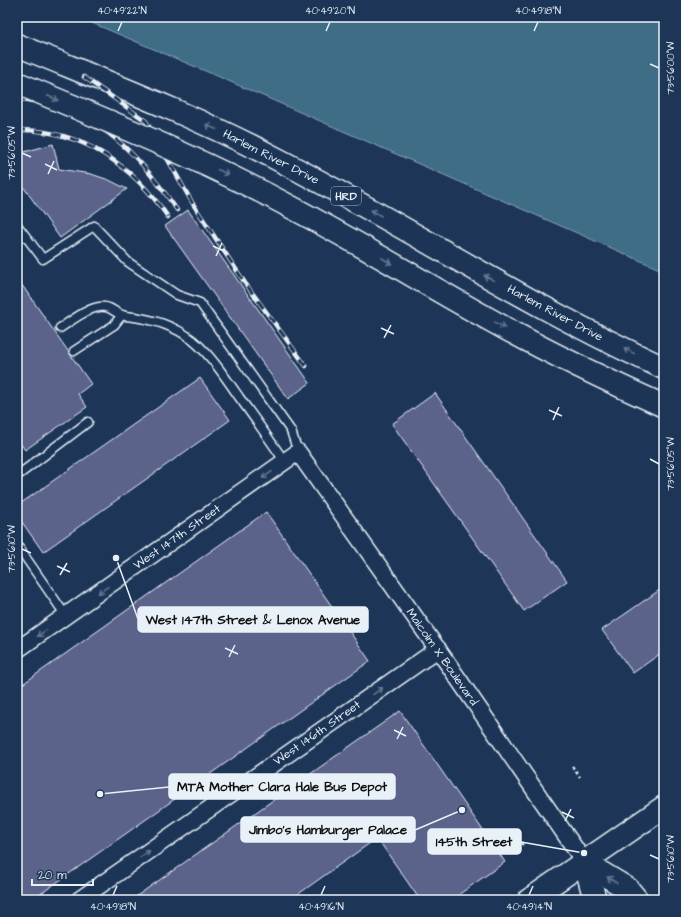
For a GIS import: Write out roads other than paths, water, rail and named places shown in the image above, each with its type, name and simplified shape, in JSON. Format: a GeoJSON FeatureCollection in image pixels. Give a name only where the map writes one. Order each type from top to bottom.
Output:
{"type":"FeatureCollection","features":[{"type":"Feature","properties":{"kind":"main road","name":"Harlem River Drive"},"geometry":{"type":"LineString","coordinates":[[17,45],[207,125],[276,158],[566,320],[664,368]]}},
{"type":"Feature","properties":{"kind":"main road"},"geometry":{"type":"LineString","coordinates":[[17,83],[168,146],[228,174],[290,206],[496,323],[618,386],[664,406]]}},
{"type":"Feature","properties":{"kind":"main road"},"geometry":{"type":"LineString","coordinates":[[529,900],[664,808]]}},
{"type":"Feature","properties":{"kind":"main road","name":"Malcolm X Boulevard"},"geometry":{"type":"LineString","coordinates":[[585,863],[595,900]]}},
{"type":"Feature","properties":{"kind":"main road","name":"Malcolm X Boulevard"},"geometry":{"type":"LineString","coordinates":[[585,863],[628,889],[636,900]]}},
{"type":"Feature","properties":{"kind":"street","name":"West 147th Street"},"geometry":{"type":"LineString","coordinates":[[17,650],[298,452]]}},
{"type":"Feature","properties":{"kind":"street","name":"Malcolm X Boulevard"},"geometry":{"type":"LineString","coordinates":[[298,452],[438,649],[585,863]]}},
{"type":"Feature","properties":{"kind":"street","name":"West 146th Street"},"geometry":{"type":"LineString","coordinates":[[79,900],[438,649]]}},
{"type":"Feature","properties":{"kind":"lane"},"geometry":{"type":"LineString","coordinates":[[17,225],[43,259],[94,226],[128,262],[176,295],[200,303],[291,431],[298,452]]}},
{"type":"Feature","properties":{"kind":"lane"},"geometry":{"type":"LineString","coordinates":[[60,328],[97,307],[108,308],[121,316],[151,320],[165,324],[190,337],[202,347],[219,368],[285,462]]}},
{"type":"Feature","properties":{"kind":"lane"},"geometry":{"type":"LineString","coordinates":[[74,351],[114,325],[121,316]]}},
{"type":"Feature","properties":{"kind":"lane"},"geometry":{"type":"LineString","coordinates":[[17,476],[88,422]]}},
{"type":"Feature","properties":{"kind":"lane"},"geometry":{"type":"LineString","coordinates":[[17,545],[66,616]]}},
{"type":"Feature","properties":{"kind":"water"},"geometry":{"type":"Polygon","coordinates":[[[78,17],[664,17],[664,271],[217,76],[78,17]]]}},
{"type":"Feature","properties":{"kind":"railway"},"geometry":{"type":"LineString","coordinates":[[84,77],[146,121],[193,204],[245,283],[306,366]]}},
{"type":"Feature","properties":{"kind":"railway"},"geometry":{"type":"LineString","coordinates":[[17,98],[66,110],[105,130],[145,167],[177,210]]}},
{"type":"Feature","properties":{"kind":"railway"},"geometry":{"type":"LineString","coordinates":[[17,130],[41,131],[63,136],[104,154],[139,182],[168,217]]}},
{"type":"Feature","properties":{"kind":"place","name":"West 147th Street & Lenox Avenue"},"geometry":{"type":"Point","coordinates":[116,558]}},
{"type":"Feature","properties":{"kind":"place","name":"MTA Mother Clara Hale Bus Depot"},"geometry":{"type":"Point","coordinates":[100,794]}},
{"type":"Feature","properties":{"kind":"place","name":"Jimbo's Hamburger Palace"},"geometry":{"type":"Point","coordinates":[462,810]}},
{"type":"Feature","properties":{"kind":"place","name":"145th Street"},"geometry":{"type":"Point","coordinates":[584,853]}}]}
